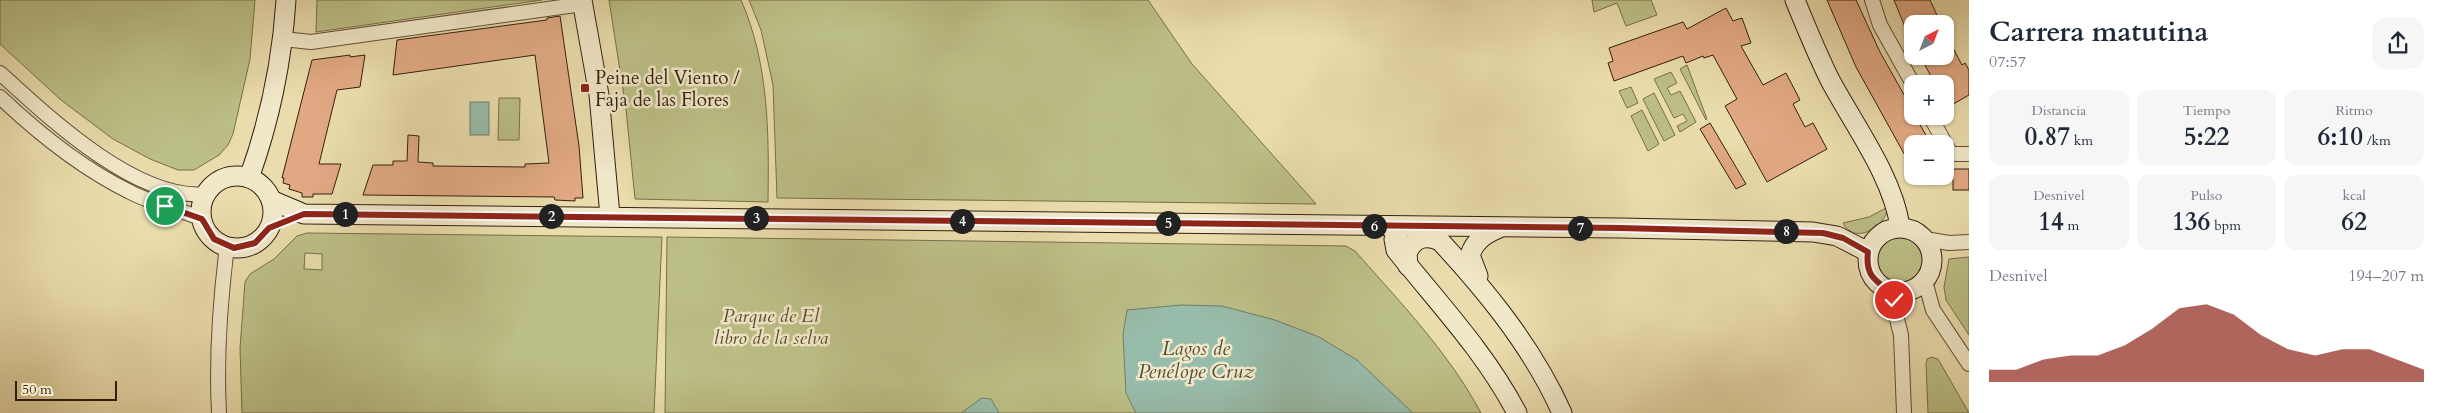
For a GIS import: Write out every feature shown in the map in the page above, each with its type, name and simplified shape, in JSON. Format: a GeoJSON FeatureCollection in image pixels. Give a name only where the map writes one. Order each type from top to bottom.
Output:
{"type":"FeatureCollection","features":[{"type":"Feature","properties":{"kind":"street"},"geometry":{"type":"LineString","coordinates":[[249,178],[273,98],[283,39],[286,0]]}},
{"type":"Feature","properties":{"kind":"street"},"geometry":{"type":"LineString","coordinates":[[1795,0],[1829,78],[1888,186],[1896,207],[1900,227]]}},
{"type":"Feature","properties":{"kind":"street"},"geometry":{"type":"LineString","coordinates":[[1872,0],[1880,25],[1907,75]]}},
{"type":"Feature","properties":{"kind":"street"},"geometry":{"type":"LineString","coordinates":[[283,39],[311,42],[583,2],[599,95],[610,216]]}},
{"type":"Feature","properties":{"kind":"street"},"geometry":{"type":"LineString","coordinates":[[0,73],[41,112],[102,158],[126,172],[170,190],[186,194],[206,194]]}},
{"type":"Feature","properties":{"kind":"street"},"geometry":{"type":"LineString","coordinates":[[0,97],[65,152],[98,175],[132,193],[202,219]]}},
{"type":"Feature","properties":{"kind":"street"},"geometry":{"type":"LineString","coordinates":[[1935,125],[1951,154],[1969,154]]}},
{"type":"Feature","properties":{"kind":"street"},"geometry":{"type":"LineString","coordinates":[[269,228],[273,214],[271,200],[262,187],[249,178],[237,176],[224,178],[206,194],[202,207],[202,219],[208,233],[227,246],[241,247],[255,243],[269,228],[304,214],[1629,228],[1823,233],[1843,238],[1868,252]]}},
{"type":"Feature","properties":{"kind":"street"},"geometry":{"type":"LineString","coordinates":[[271,200],[304,214]]}},
{"type":"Feature","properties":{"kind":"street"},"geometry":{"type":"LineString","coordinates":[[1362,226],[1408,266]]}},
{"type":"Feature","properties":{"kind":"street"},"geometry":{"type":"LineString","coordinates":[[1402,226],[1394,243],[1396,250],[1477,348],[1500,381],[1517,413]]}},
{"type":"Feature","properties":{"kind":"street"},"geometry":{"type":"LineString","coordinates":[[1426,227],[1485,291],[1533,361],[1562,413]]}},
{"type":"Feature","properties":{"kind":"street"},"geometry":{"type":"LineString","coordinates":[[1900,227],[1912,229],[1925,239],[1931,249],[1933,261],[1925,281],[1912,290],[1890,291],[1876,282],[1868,267],[1868,252],[1872,243],[1882,232],[1900,227]]}},
{"type":"Feature","properties":{"kind":"street"},"geometry":{"type":"LineString","coordinates":[[1485,291],[1470,255],[1479,238],[1498,228]]}},
{"type":"Feature","properties":{"kind":"street"},"geometry":{"type":"LineString","coordinates":[[1408,266],[1407,253],[1417,240],[1425,237],[1441,242]]}},
{"type":"Feature","properties":{"kind":"street"},"geometry":{"type":"LineString","coordinates":[[1925,239],[1949,244],[1969,242]]}},
{"type":"Feature","properties":{"kind":"street"},"geometry":{"type":"LineString","coordinates":[[219,413],[216,367],[218,321],[227,246]]}},
{"type":"Feature","properties":{"kind":"street"},"geometry":{"type":"LineString","coordinates":[[1925,281],[1934,310],[1969,364]]}},
{"type":"Feature","properties":{"kind":"street"},"geometry":{"type":"LineString","coordinates":[[1890,291],[1896,306],[1901,335],[1904,413]]}},
{"type":"Feature","properties":{"kind":"green space"},"geometry":{"type":"Polygon","coordinates":[[[0,0],[255,0],[250,59],[233,134],[228,145],[219,155],[194,170],[178,170],[150,159],[113,139],[61,100],[0,44],[0,0]]]}},
{"type":"Feature","properties":{"kind":"green space"},"geometry":{"type":"Polygon","coordinates":[[[317,0],[542,0],[316,32],[317,0]]]}},
{"type":"Feature","properties":{"kind":"green space"},"geometry":{"type":"Polygon","coordinates":[[[609,0],[741,0],[750,24],[762,74],[767,125],[768,202],[635,199],[626,109],[609,0]]]}},
{"type":"Feature","properties":{"kind":"green space"},"geometry":{"type":"Polygon","coordinates":[[[749,0],[1148,0],[1192,64],[1316,204],[777,198],[773,85],[761,30],[749,0]]]}},
{"type":"Feature","properties":{"kind":"green space"},"geometry":{"type":"Polygon","coordinates":[[[1592,0],[1651,0],[1657,15],[1626,26],[1617,3],[1594,12],[1592,0]]]}},
{"type":"Feature","properties":{"kind":"green space"},"geometry":{"type":"Polygon","coordinates":[[[1687,65],[1707,119],[1706,120],[1680,69],[1687,65]]]}},
{"type":"Feature","properties":{"kind":"green space"},"geometry":{"type":"Polygon","coordinates":[[[1671,72],[1677,83],[1667,88],[1671,95],[1680,91],[1696,122],[1680,132],[1677,126],[1687,121],[1683,114],[1674,118],[1654,79],[1671,72]]]}},
{"type":"Feature","properties":{"kind":"green space"},"geometry":{"type":"Polygon","coordinates":[[[1631,87],[1638,103],[1627,108],[1619,91],[1631,87]]]}},
{"type":"Feature","properties":{"kind":"green space"},"geometry":{"type":"Polygon","coordinates":[[[1654,93],[1675,135],[1664,141],[1643,99],[1654,93]]]}},
{"type":"Feature","properties":{"kind":"green space"},"geometry":{"type":"Polygon","coordinates":[[[499,98],[520,98],[519,140],[498,140],[499,98]]]}},
{"type":"Feature","properties":{"kind":"green space"},"geometry":{"type":"Polygon","coordinates":[[[1642,110],[1659,144],[1648,151],[1631,116],[1642,110]]]}},
{"type":"Feature","properties":{"kind":"green space"},"geometry":{"type":"Polygon","coordinates":[[[1888,207],[1882,221],[1869,231],[1854,233],[1848,230],[1843,223],[1869,217],[1888,207]]]}},
{"type":"Feature","properties":{"kind":"green space"},"geometry":{"type":"Polygon","coordinates":[[[307,233],[662,237],[654,413],[242,413],[240,348],[245,282],[250,274],[274,259],[297,236],[307,233]],[[305,253],[304,269],[322,270],[322,254],[305,253]]]}},
{"type":"Feature","properties":{"kind":"green space"},"geometry":{"type":"Polygon","coordinates":[[[1900,235],[1910,237],[1918,242],[1923,250],[1925,260],[1923,270],[1918,278],[1910,283],[1900,285],[1890,283],[1882,278],[1877,270],[1875,260],[1877,250],[1882,242],[1890,237],[1900,235]]]}},
{"type":"Feature","properties":{"kind":"green space","name":"Parque de El libro de la selva"},"geometry":{"type":"Polygon","coordinates":[[[667,237],[1346,246],[1355,251],[1423,329],[1454,370],[1481,413],[665,413],[667,237]]]}},
{"type":"Feature","properties":{"kind":"green space"},"geometry":{"type":"Polygon","coordinates":[[[1969,257],[1969,335],[1946,300],[1944,287],[1949,259],[1969,257]]]}},
{"type":"Feature","properties":{"kind":"green space"},"geometry":{"type":"Polygon","coordinates":[[[1932,357],[1938,359],[1969,413],[1928,413],[1926,363],[1927,359],[1932,357]]]}},
{"type":"Feature","properties":{"kind":"water"},"geometry":{"type":"Polygon","coordinates":[[[470,102],[489,102],[489,135],[470,135],[470,102]]]}},
{"type":"Feature","properties":{"kind":"water","name":"Lagos de Penélope Cruz"},"geometry":{"type":"Polygon","coordinates":[[[1181,305],[1222,306],[1275,320],[1319,337],[1357,360],[1413,413],[1136,413],[1126,393],[1123,335],[1127,310],[1181,305]]]}},
{"type":"Feature","properties":{"kind":"water"},"geometry":{"type":"Polygon","coordinates":[[[982,398],[991,399],[999,413],[961,413],[982,398]]]}},
{"type":"Feature","properties":{"kind":"building"},"geometry":{"type":"Polygon","coordinates":[[[1827,0],[1856,0],[1880,52],[1904,95],[1904,125],[1920,125],[1926,135],[1904,135],[1904,154],[1856,67],[1827,0]]]}},
{"type":"Feature","properties":{"kind":"building"},"geometry":{"type":"Polygon","coordinates":[[[1894,0],[1930,0],[1937,15],[1904,15],[1904,24],[1894,0]]]}},
{"type":"Feature","properties":{"kind":"building"},"geometry":{"type":"Polygon","coordinates":[[[1726,8],[1733,21],[1742,18],[1751,43],[1741,46],[1763,85],[1786,73],[1800,100],[1793,104],[1805,127],[1813,123],[1827,149],[1767,182],[1725,106],[1737,99],[1713,55],[1704,58],[1703,56],[1686,63],[1683,56],[1614,81],[1608,63],[1613,61],[1609,48],[1683,22],[1687,29],[1726,8]]]}},
{"type":"Feature","properties":{"kind":"building"},"geometry":{"type":"Polygon","coordinates":[[[560,16],[579,146],[583,198],[575,198],[575,201],[555,200],[554,197],[363,195],[373,165],[393,165],[393,161],[407,161],[408,135],[419,136],[418,162],[433,163],[433,166],[525,167],[525,164],[549,163],[535,55],[393,75],[397,40],[547,20],[547,18],[560,16]]]}},
{"type":"Feature","properties":{"kind":"building"},"geometry":{"type":"Polygon","coordinates":[[[1954,50],[1962,65],[1965,63],[1969,70],[1969,95],[1954,104],[1954,75],[1930,75],[1925,65],[1954,65],[1954,50]]]}},
{"type":"Feature","properties":{"kind":"building"},"geometry":{"type":"Polygon","coordinates":[[[350,55],[350,57],[365,55],[360,87],[337,90],[319,164],[341,164],[332,194],[313,194],[313,197],[302,197],[302,193],[289,189],[290,185],[283,183],[284,178],[282,178],[312,60],[350,55]]]}},
{"type":"Feature","properties":{"kind":"building"},"geometry":{"type":"Polygon","coordinates":[[[1710,123],[1746,184],[1736,189],[1700,129],[1710,123]]]}},
{"type":"Feature","properties":{"kind":"building"},"geometry":{"type":"Polygon","coordinates":[[[1954,169],[1969,169],[1969,190],[1953,190],[1954,169]]]}},
{"type":"Feature","properties":{"kind":"place","name":"Peine del Viento / Faja de las Flores"},"geometry":{"type":"Point","coordinates":[585,88]}},
{"type":"Feature","properties":{"kind":"route"},"geometry":{"type":"LineString","coordinates":[[165,206],[202,219],[208,233],[214,239],[234,248],[255,243],[266,234],[269,228],[304,214],[1620,228],[1823,233],[1843,238],[1868,252],[1868,267],[1871,275],[1876,282],[1890,291],[1894,300]]}}]}
